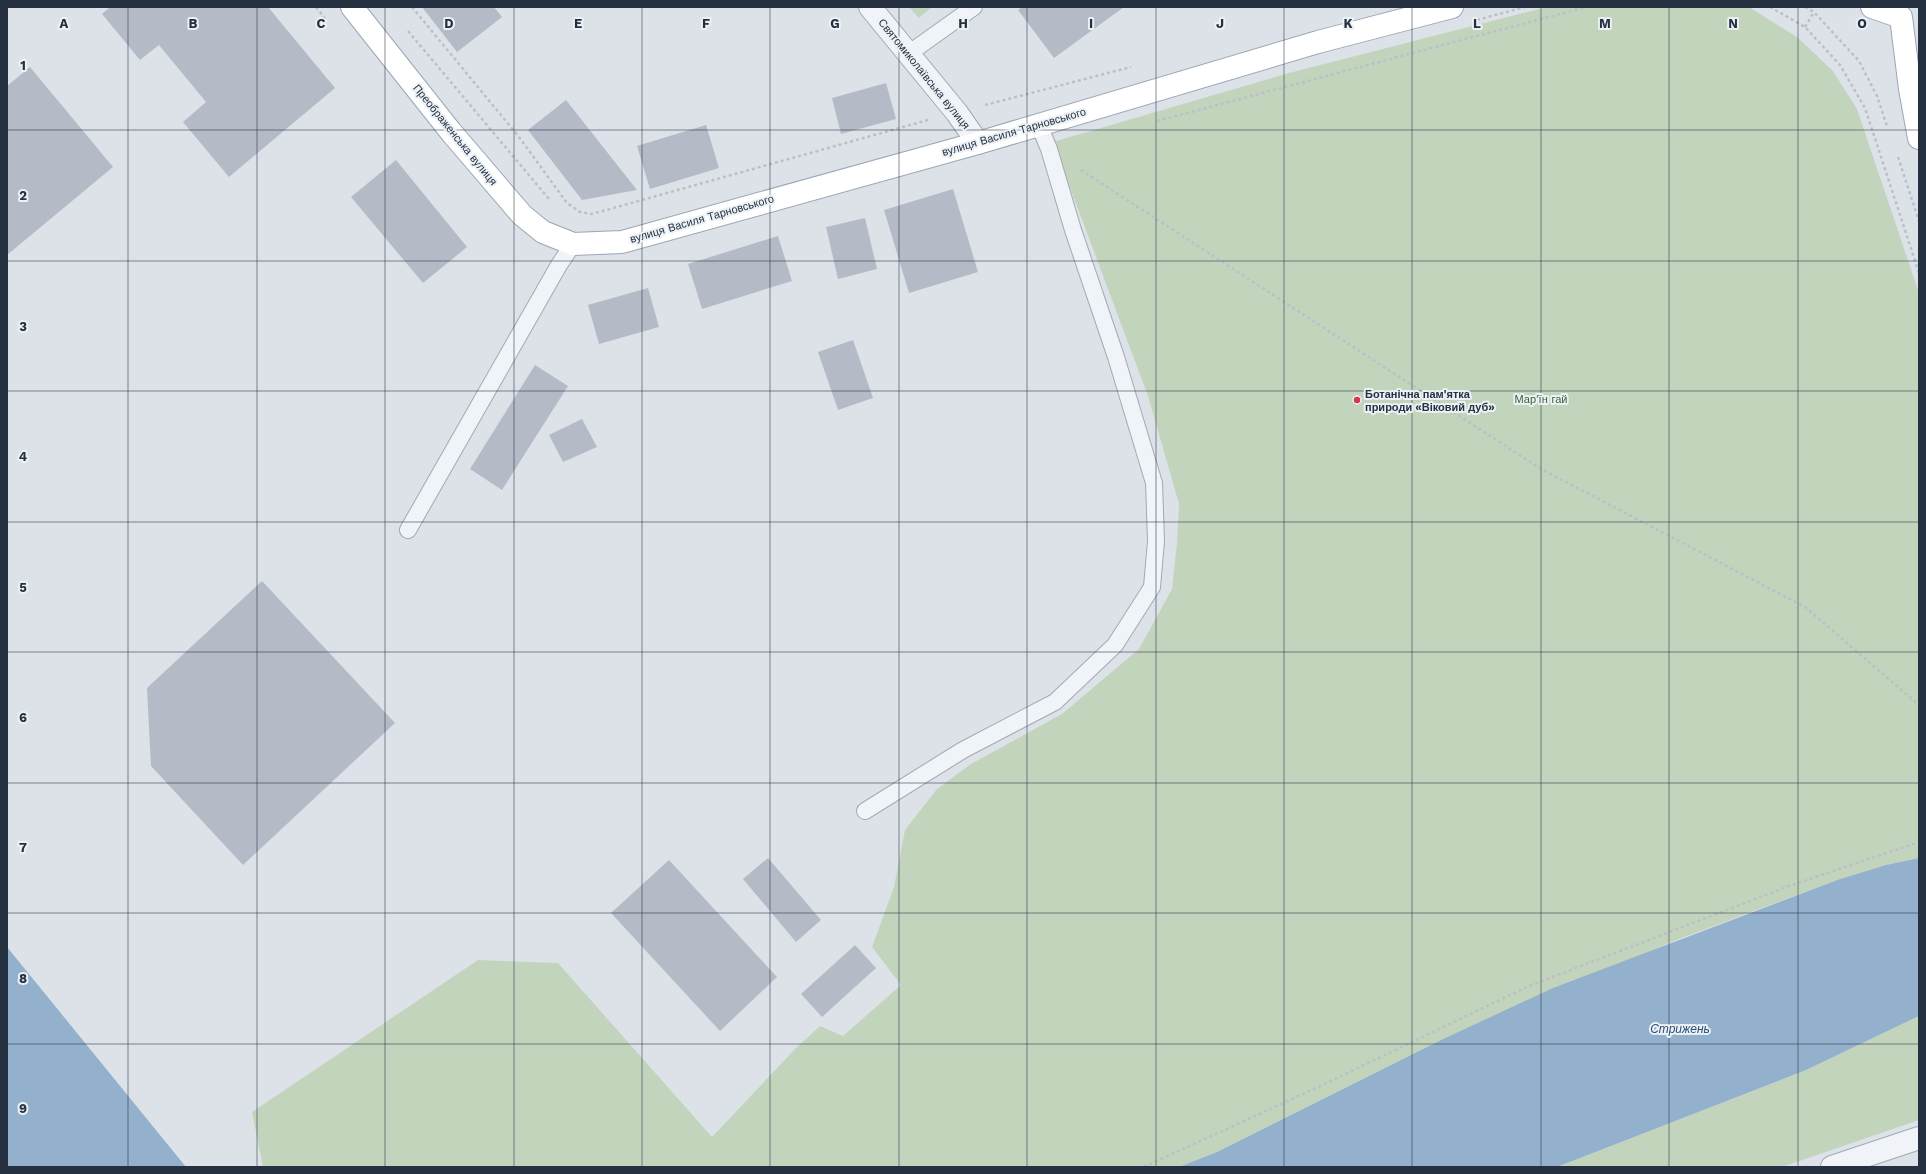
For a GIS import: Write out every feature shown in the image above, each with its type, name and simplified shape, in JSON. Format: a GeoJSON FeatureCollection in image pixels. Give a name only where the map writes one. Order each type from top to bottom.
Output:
{"type":"FeatureCollection","features":[{"type":"Feature","properties":{"kind":"main road","name":"Преображенська вулиця"},"geometry":{"type":"LineString","coordinates":[[352,7],[451,132],[522,215],[543,232],[573,244]]}},
{"type":"Feature","properties":{"kind":"main road","name":"вулиця Василя Тарновського"},"geometry":{"type":"LineString","coordinates":[[573,244],[622,242],[978,143],[1318,42],[1452,7]]}},
{"type":"Feature","properties":{"kind":"main road"},"geometry":{"type":"LineString","coordinates":[[1872,7],[1901,17],[1910,89],[1919,138]]}},
{"type":"Feature","properties":{"kind":"street","name":"Святомиколаївська вулиця"},"geometry":{"type":"LineString","coordinates":[[870,7],[961,117],[978,143]]}},
{"type":"Feature","properties":{"kind":"street"},"geometry":{"type":"LineString","coordinates":[[1832,1167],[1919,1138]]}},
{"type":"Feature","properties":{"kind":"lane"},"geometry":{"type":"LineString","coordinates":[[908,54],[974,7]]}},
{"type":"Feature","properties":{"kind":"lane"},"geometry":{"type":"LineString","coordinates":[[865,811],[963,750],[1055,702],[1115,645],[1152,587],[1156,541],[1154,483],[1116,357],[1073,230],[1049,149],[1039,125]]}},
{"type":"Feature","properties":{"kind":"lane"},"geometry":{"type":"LineString","coordinates":[[408,530],[559,265],[573,244]]}},
{"type":"Feature","properties":{"kind":"path"},"geometry":{"type":"LineString","coordinates":[[412,7],[519,137],[568,203],[580,212],[592,214],[902,128]]}},
{"type":"Feature","properties":{"kind":"path"},"geometry":{"type":"LineString","coordinates":[[1156,121],[1586,7]]}},
{"type":"Feature","properties":{"kind":"path"},"geometry":{"type":"LineString","coordinates":[[1770,7],[1805,27],[1840,65],[1864,108],[1919,273]]}},
{"type":"Feature","properties":{"kind":"path"},"geometry":{"type":"LineString","coordinates":[[1805,7],[1814,12],[1859,61],[1877,96],[1889,132]]}},
{"type":"Feature","properties":{"kind":"path"},"geometry":{"type":"LineString","coordinates":[[1805,27],[1814,12]]}},
{"type":"Feature","properties":{"kind":"path"},"geometry":{"type":"LineString","coordinates":[[404,25],[551,202]]}},
{"type":"Feature","properties":{"kind":"path"},"geometry":{"type":"LineString","coordinates":[[1049,149],[1541,469],[1805,607],[1919,705]]}},
{"type":"Feature","properties":{"kind":"path"},"geometry":{"type":"LineString","coordinates":[[1897,153],[1919,221]]}},
{"type":"Feature","properties":{"kind":"path"},"geometry":{"type":"LineString","coordinates":[[1144,1167],[1316,1088],[1529,986],[1789,886],[1919,842]]}},
{"type":"Feature","properties":{"kind":"green space"},"geometry":{"type":"Polygon","coordinates":[[[909,7],[932,7],[919,18],[909,7]]]}},
{"type":"Feature","properties":{"kind":"green space","name":"Мар'їн гай"},"geometry":{"type":"Polygon","coordinates":[[[1547,7],[1749,7],[1797,37],[1833,71],[1857,109],[1919,293],[1919,858],[1886,865],[1840,879],[1679,939],[1439,1041],[1217,1152],[1179,1167],[263,1167],[252,1112],[478,960],[558,963],[712,1137],[796,1048],[820,1026],[843,1036],[901,985],[872,947],[894,887],[905,830],[937,789],[971,764],[1062,714],[1139,649],[1172,589],[1177,543],[1179,504],[1148,396],[1053,142],[1289,73],[1547,7]]]}},
{"type":"Feature","properties":{"kind":"green space"},"geometry":{"type":"Polygon","coordinates":[[[1919,1016],[1919,1120],[1782,1167],[1557,1167],[1806,1070],[1919,1016]]]}},
{"type":"Feature","properties":{"kind":"water","name":"Стрижень"},"geometry":{"type":"Polygon","coordinates":[[[1919,858],[1919,1016],[1806,1070],[1557,1167],[1179,1167],[1217,1152],[1439,1041],[1553,988],[1840,879],[1886,865],[1919,858]]]}},
{"type":"Feature","properties":{"kind":"water"},"geometry":{"type":"Polygon","coordinates":[[[7,947],[186,1167],[7,1167],[7,947]]]}},
{"type":"Feature","properties":{"kind":"building"},"geometry":{"type":"Polygon","coordinates":[[[110,7],[268,7],[335,88],[229,177],[183,122],[206,102],[159,45],[140,60],[102,14],[110,7]]]}},
{"type":"Feature","properties":{"kind":"building"},"geometry":{"type":"Polygon","coordinates":[[[422,7],[494,7],[502,17],[457,52],[422,7]]]}},
{"type":"Feature","properties":{"kind":"building"},"geometry":{"type":"Polygon","coordinates":[[[1022,7],[1124,7],[1054,58],[1018,10],[1022,7]]]}},
{"type":"Feature","properties":{"kind":"building"},"geometry":{"type":"Polygon","coordinates":[[[30,67],[113,167],[7,255],[7,86],[30,67]]]}},
{"type":"Feature","properties":{"kind":"building"},"geometry":{"type":"Polygon","coordinates":[[[886,83],[896,119],[841,134],[832,98],[886,83]]]}},
{"type":"Feature","properties":{"kind":"building"},"geometry":{"type":"Polygon","coordinates":[[[566,100],[637,190],[582,200],[528,130],[566,100]]]}},
{"type":"Feature","properties":{"kind":"building"},"geometry":{"type":"Polygon","coordinates":[[[706,125],[719,168],[650,189],[637,146],[706,125]]]}},
{"type":"Feature","properties":{"kind":"building"},"geometry":{"type":"Polygon","coordinates":[[[396,160],[467,247],[423,283],[351,197],[396,160]]]}},
{"type":"Feature","properties":{"kind":"building"},"geometry":{"type":"Polygon","coordinates":[[[953,189],[978,272],[909,293],[884,210],[953,189]]]}},
{"type":"Feature","properties":{"kind":"building"},"geometry":{"type":"Polygon","coordinates":[[[865,218],[877,269],[838,279],[826,227],[865,218]]]}},
{"type":"Feature","properties":{"kind":"building"},"geometry":{"type":"Polygon","coordinates":[[[778,236],[792,281],[702,309],[688,264],[778,236]]]}},
{"type":"Feature","properties":{"kind":"building"},"geometry":{"type":"Polygon","coordinates":[[[648,288],[659,327],[599,344],[588,305],[648,288]]]}},
{"type":"Feature","properties":{"kind":"building"},"geometry":{"type":"Polygon","coordinates":[[[853,340],[873,398],[838,410],[818,352],[853,340]]]}},
{"type":"Feature","properties":{"kind":"building"},"geometry":{"type":"Polygon","coordinates":[[[535,365],[568,386],[502,490],[470,469],[535,365]]]}},
{"type":"Feature","properties":{"kind":"building"},"geometry":{"type":"Polygon","coordinates":[[[582,419],[597,447],[563,462],[549,435],[582,419]]]}},
{"type":"Feature","properties":{"kind":"building"},"geometry":{"type":"Polygon","coordinates":[[[262,581],[395,723],[243,865],[151,766],[147,688],[262,581]]]}},
{"type":"Feature","properties":{"kind":"building"},"geometry":{"type":"Polygon","coordinates":[[[768,858],[821,920],[796,942],[743,879],[768,858]]]}},
{"type":"Feature","properties":{"kind":"building"},"geometry":{"type":"Polygon","coordinates":[[[669,860],[777,977],[720,1031],[611,913],[669,860]]]}},
{"type":"Feature","properties":{"kind":"building"},"geometry":{"type":"Polygon","coordinates":[[[855,945],[876,968],[822,1017],[801,994],[855,945]]]}},
{"type":"Feature","properties":{"kind":"place","name":"Ботанічна пам'ятка природи «Віковий дуб»"},"geometry":{"type":"Point","coordinates":[1357,400]}}]}
